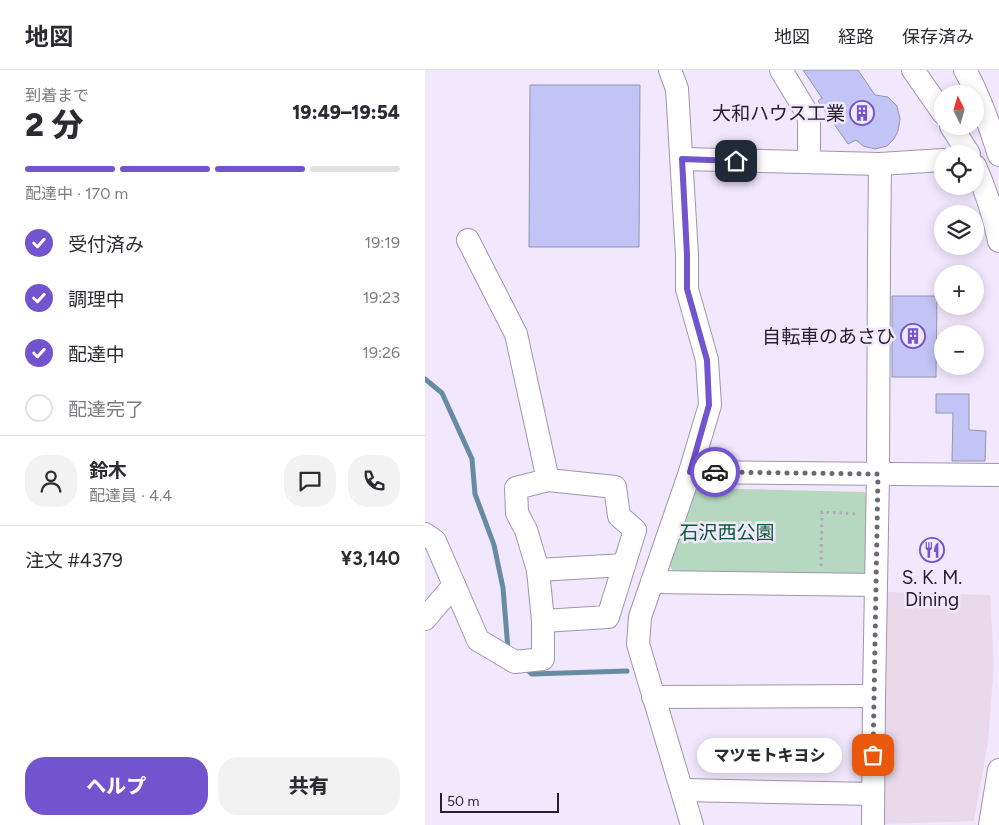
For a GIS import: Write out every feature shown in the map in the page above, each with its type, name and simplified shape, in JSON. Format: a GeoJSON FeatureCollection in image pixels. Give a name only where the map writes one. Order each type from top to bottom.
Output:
{"type":"FeatureCollection","features":[{"type":"Feature","properties":{"kind":"street"},"geometry":{"type":"LineString","coordinates":[[670,70],[677,90],[687,255],[687,289],[707,360],[709,405],[690,472],[640,617],[638,644],[692,825]]}},
{"type":"Feature","properties":{"kind":"street"},"geometry":{"type":"LineString","coordinates":[[781,70],[807,113],[809,120],[809,162]]}},
{"type":"Feature","properties":{"kind":"street"},"geometry":{"type":"LineString","coordinates":[[913,70],[934,100]]}},
{"type":"Feature","properties":{"kind":"street"},"geometry":{"type":"LineString","coordinates":[[965,70],[987,119],[999,155]]}},
{"type":"Feature","properties":{"kind":"street"},"geometry":{"type":"LineString","coordinates":[[682,159],[880,164],[934,161]]}},
{"type":"Feature","properties":{"kind":"street"},"geometry":{"type":"LineString","coordinates":[[873,825],[880,164]]}},
{"type":"Feature","properties":{"kind":"street"},"geometry":{"type":"LineString","coordinates":[[984,188],[994,216],[999,241]]}},
{"type":"Feature","properties":{"kind":"street"},"geometry":{"type":"LineString","coordinates":[[468,240],[516,334],[548,480]]}},
{"type":"Feature","properties":{"kind":"street"},"geometry":{"type":"LineString","coordinates":[[690,472],[999,475]]}},
{"type":"Feature","properties":{"kind":"street"},"geometry":{"type":"LineString","coordinates":[[425,534],[435,541],[478,640],[515,662],[543,659],[543,621],[538,570],[526,530],[517,513],[516,488],[548,480],[615,487],[619,516],[635,530],[608,617],[543,621]]}},
{"type":"Feature","properties":{"kind":"street"},"geometry":{"type":"LineString","coordinates":[[538,570],[624,565]]}},
{"type":"Feature","properties":{"kind":"street"},"geometry":{"type":"LineString","coordinates":[[652,582],[876,585]]}},
{"type":"Feature","properties":{"kind":"street"},"geometry":{"type":"LineString","coordinates":[[425,619],[454,586]]}},
{"type":"Feature","properties":{"kind":"street"},"geometry":{"type":"LineString","coordinates":[[653,697],[874,696]]}},
{"type":"Feature","properties":{"kind":"street"},"geometry":{"type":"LineString","coordinates":[[990,825],[999,770]]}},
{"type":"Feature","properties":{"kind":"street"},"geometry":{"type":"LineString","coordinates":[[682,790],[873,794]]}},
{"type":"Feature","properties":{"kind":"path"},"geometry":{"type":"LineString","coordinates":[[821,584],[821,512],[865,514]]}},
{"type":"Feature","properties":{"kind":"shaded area"},"geometry":{"type":"Polygon","coordinates":[[[887,592],[990,595],[994,664],[988,742],[974,821],[885,824],[887,592]]]}},
{"type":"Feature","properties":{"kind":"green space","name":"石沢西公園"},"geometry":{"type":"Polygon","coordinates":[[[702,488],[864,492],[871,498],[870,572],[862,577],[674,574],[669,564],[693,492],[702,488]]]}},
{"type":"Feature","properties":{"kind":"building","name":"大和ハウス工業"},"geometry":{"type":"Polygon","coordinates":[[[803,70],[858,70],[875,95],[888,97],[897,106],[900,119],[898,131],[894,139],[887,146],[875,149],[863,146],[856,140],[848,144],[818,101],[822,98],[803,70]]]}},
{"type":"Feature","properties":{"kind":"building"},"geometry":{"type":"Polygon","coordinates":[[[530,85],[640,85],[639,247],[529,247],[530,85]]]}},
{"type":"Feature","properties":{"kind":"building","name":"自転車のあさひ"},"geometry":{"type":"Polygon","coordinates":[[[892,296],[934,296],[934,315],[937,315],[937,325],[934,325],[934,375],[936,377],[892,377],[892,296]]]}},
{"type":"Feature","properties":{"kind":"building"},"geometry":{"type":"Polygon","coordinates":[[[936,394],[969,394],[969,430],[986,431],[985,461],[952,461],[953,413],[936,413],[936,394]]]}},
{"type":"Feature","properties":{"kind":"waterway"},"geometry":{"type":"LineString","coordinates":[[425,379],[442,393],[472,459],[475,494],[494,545],[503,588],[508,649]]}},
{"type":"Feature","properties":{"kind":"waterway"},"geometry":{"type":"LineString","coordinates":[[525,668],[532,674],[627,671]]}},
{"type":"Feature","properties":{"kind":"way so far"},"geometry":{"type":"LineString","coordinates":[[715,472],[878,474],[873,755]]}},
{"type":"Feature","properties":{"kind":"place","name":"大和ハウス工業"},"geometry":{"type":"Point","coordinates":[862,113]}},
{"type":"Feature","properties":{"kind":"place","name":"自転車のあさひ"},"geometry":{"type":"Point","coordinates":[913,336]}},
{"type":"Feature","properties":{"kind":"place","name":"S. K. M. Dining"},"geometry":{"type":"Point","coordinates":[932,550]}},
{"type":"Feature","properties":{"kind":"place","name":"マツモトキヨシ"},"geometry":{"type":"Point","coordinates":[873,755]}},
{"type":"Feature","properties":{"kind":"route"},"geometry":{"type":"LineString","coordinates":[[715,472],[690,472],[709,405],[707,360],[687,289],[682,159],[736,161]]}}]}
